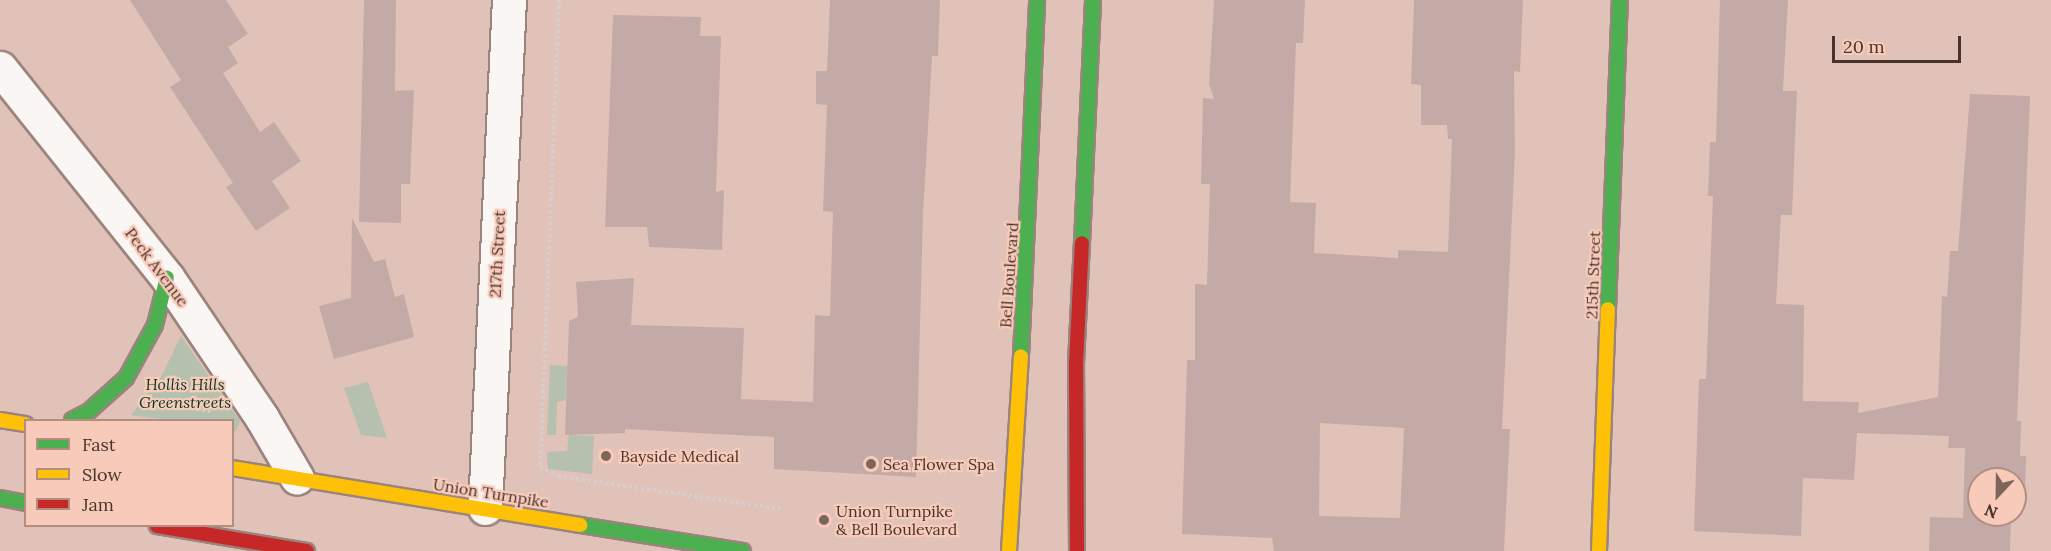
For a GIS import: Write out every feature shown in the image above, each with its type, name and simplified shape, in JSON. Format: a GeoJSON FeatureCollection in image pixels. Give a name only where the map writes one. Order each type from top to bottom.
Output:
{"type":"FeatureCollection","features":[{"type":"Feature","properties":{"kind":"street","name":"217th Street"},"geometry":{"type":"LineString","coordinates":[[485,508],[509,0]]}},
{"type":"Feature","properties":{"kind":"street","name":"Bell Boulevard"},"geometry":{"type":"LineString","coordinates":[[1009,551],[1032,174],[1037,0]]}},
{"type":"Feature","properties":{"kind":"street"},"geometry":{"type":"LineString","coordinates":[[1077,551],[1076,364],[1093,0]]}},
{"type":"Feature","properties":{"kind":"street","name":"215th Street"},"geometry":{"type":"LineString","coordinates":[[1599,551],[1620,0]]}},
{"type":"Feature","properties":{"kind":"street","name":"Peck Avenue"},"geometry":{"type":"LineString","coordinates":[[0,68],[167,277],[262,418],[297,478]]}},
{"type":"Feature","properties":{"kind":"street"},"geometry":{"type":"LineString","coordinates":[[74,419],[88,412],[126,378],[155,325],[167,277]]}},
{"type":"Feature","properties":{"kind":"street"},"geometry":{"type":"LineString","coordinates":[[0,420],[24,424]]}},
{"type":"Feature","properties":{"kind":"street","name":"Union Turnpike"},"geometry":{"type":"LineString","coordinates":[[234,468],[743,551]]}},
{"type":"Feature","properties":{"kind":"street"},"geometry":{"type":"LineString","coordinates":[[0,498],[24,503]]}},
{"type":"Feature","properties":{"kind":"street"},"geometry":{"type":"LineString","coordinates":[[169,527],[307,551]]}},
{"type":"Feature","properties":{"kind":"path"},"geometry":{"type":"LineString","coordinates":[[559,0],[540,467],[558,476],[781,509]]}},
{"type":"Feature","properties":{"kind":"path"},"geometry":{"type":"LineString","coordinates":[[146,402],[221,413]]}},
{"type":"Feature","properties":{"kind":"green space","name":"Hollis Hills Greenstreets"},"geometry":{"type":"Polygon","coordinates":[[[181,336],[240,421],[236,431],[234,431],[234,419],[161,419],[131,415],[161,377],[181,336]]]}},
{"type":"Feature","properties":{"kind":"green space"},"geometry":{"type":"Polygon","coordinates":[[[550,365],[568,366],[566,400],[557,402],[556,435],[547,435],[550,365]]]}},
{"type":"Feature","properties":{"kind":"green space"},"geometry":{"type":"Polygon","coordinates":[[[368,382],[387,438],[361,435],[344,388],[368,382]]]}},
{"type":"Feature","properties":{"kind":"green space"},"geometry":{"type":"Polygon","coordinates":[[[569,435],[594,436],[592,474],[548,469],[547,452],[567,451],[569,435]]]}},
{"type":"Feature","properties":{"kind":"building"},"geometry":{"type":"Polygon","coordinates":[[[130,0],[226,0],[248,34],[228,47],[238,63],[223,73],[260,132],[274,122],[301,161],[272,181],[290,208],[256,231],[226,187],[233,183],[170,87],[181,80],[130,0]]]}},
{"type":"Feature","properties":{"kind":"building"},"geometry":{"type":"Polygon","coordinates":[[[364,0],[396,0],[395,91],[414,90],[410,184],[401,184],[401,223],[359,222],[364,0]]]}},
{"type":"Feature","properties":{"kind":"building"},"geometry":{"type":"Polygon","coordinates":[[[830,0],[940,0],[938,56],[932,56],[923,215],[916,477],[774,469],[774,437],[625,429],[625,433],[565,435],[569,321],[578,317],[576,282],[634,278],[631,325],[744,328],[741,399],[813,402],[815,315],[830,316],[833,212],[823,211],[827,105],[816,104],[816,71],[827,71],[830,0]]]}},
{"type":"Feature","properties":{"kind":"building"},"geometry":{"type":"Polygon","coordinates":[[[1214,0],[1305,0],[1303,43],[1296,43],[1290,202],[1316,203],[1314,253],[1398,258],[1398,250],[1448,252],[1452,139],[1448,139],[1447,125],[1421,125],[1421,85],[1411,84],[1414,0],[1523,0],[1520,72],[1514,71],[1515,152],[1502,429],[1510,429],[1504,551],[1274,551],[1272,538],[1182,534],[1187,360],[1195,360],[1195,284],[1207,285],[1210,184],[1201,184],[1203,98],[1214,99],[1209,84],[1214,0]],[[1320,423],[1319,516],[1400,518],[1404,428],[1320,423]]]}},
{"type":"Feature","properties":{"kind":"building"},"geometry":{"type":"Polygon","coordinates":[[[1720,0],[1788,0],[1783,91],[1797,91],[1792,215],[1781,215],[1776,304],[1804,305],[1803,401],[1859,402],[1858,413],[1938,397],[1942,296],[1947,297],[1950,251],[1958,251],[1970,94],[2030,96],[2017,421],[2021,421],[2020,456],[2026,456],[2026,467],[1967,467],[1967,527],[2011,527],[2010,551],[1929,551],[1930,517],[1963,518],[1965,448],[1948,448],[1949,436],[1857,433],[1854,480],[1803,478],[1801,536],[1694,531],[1699,379],[1706,379],[1713,196],[1708,196],[1710,142],[1716,142],[1720,0]]]}},
{"type":"Feature","properties":{"kind":"building"},"geometry":{"type":"Polygon","coordinates":[[[613,15],[701,17],[700,36],[721,36],[716,192],[724,190],[722,250],[649,247],[647,227],[605,227],[613,15]]]}},
{"type":"Feature","properties":{"kind":"building"},"geometry":{"type":"Polygon","coordinates":[[[352,218],[374,262],[385,259],[395,297],[404,294],[414,337],[334,359],[319,306],[351,298],[352,218]]]}},
{"type":"Feature","properties":{"kind":"traffic: fast"},"geometry":{"type":"LineString","coordinates":[[1021,356],[1037,0]]}},
{"type":"Feature","properties":{"kind":"traffic: fast"},"geometry":{"type":"LineString","coordinates":[[1082,243],[1093,0]]}},
{"type":"Feature","properties":{"kind":"traffic: fast"},"geometry":{"type":"LineString","coordinates":[[1608,309],[1620,0]]}},
{"type":"Feature","properties":{"kind":"traffic: fast"},"geometry":{"type":"LineString","coordinates":[[74,419],[88,412],[126,378],[155,325],[167,277]]}},
{"type":"Feature","properties":{"kind":"traffic: fast"},"geometry":{"type":"LineString","coordinates":[[0,498],[24,503]]}},
{"type":"Feature","properties":{"kind":"traffic: fast"},"geometry":{"type":"LineString","coordinates":[[580,525],[743,551]]}},
{"type":"Feature","properties":{"kind":"traffic: slow"},"geometry":{"type":"LineString","coordinates":[[1599,551],[1608,309]]}},
{"type":"Feature","properties":{"kind":"traffic: slow"},"geometry":{"type":"LineString","coordinates":[[1009,551],[1021,356]]}},
{"type":"Feature","properties":{"kind":"traffic: slow"},"geometry":{"type":"LineString","coordinates":[[0,420],[24,424]]}},
{"type":"Feature","properties":{"kind":"traffic: slow"},"geometry":{"type":"LineString","coordinates":[[234,468],[580,525]]}},
{"type":"Feature","properties":{"kind":"traffic: jam"},"geometry":{"type":"LineString","coordinates":[[1077,551],[1076,364],[1082,243]]}},
{"type":"Feature","properties":{"kind":"traffic: jam"},"geometry":{"type":"LineString","coordinates":[[163,527],[307,551]]}},
{"type":"Feature","properties":{"kind":"place","name":"Bayside Medical"},"geometry":{"type":"Point","coordinates":[606,456]}},
{"type":"Feature","properties":{"kind":"place","name":"Sea Flower Spa"},"geometry":{"type":"Point","coordinates":[871,464]}},
{"type":"Feature","properties":{"kind":"place","name":"Union Turnpike & Bell Boulevard"},"geometry":{"type":"Point","coordinates":[824,520]}}]}
